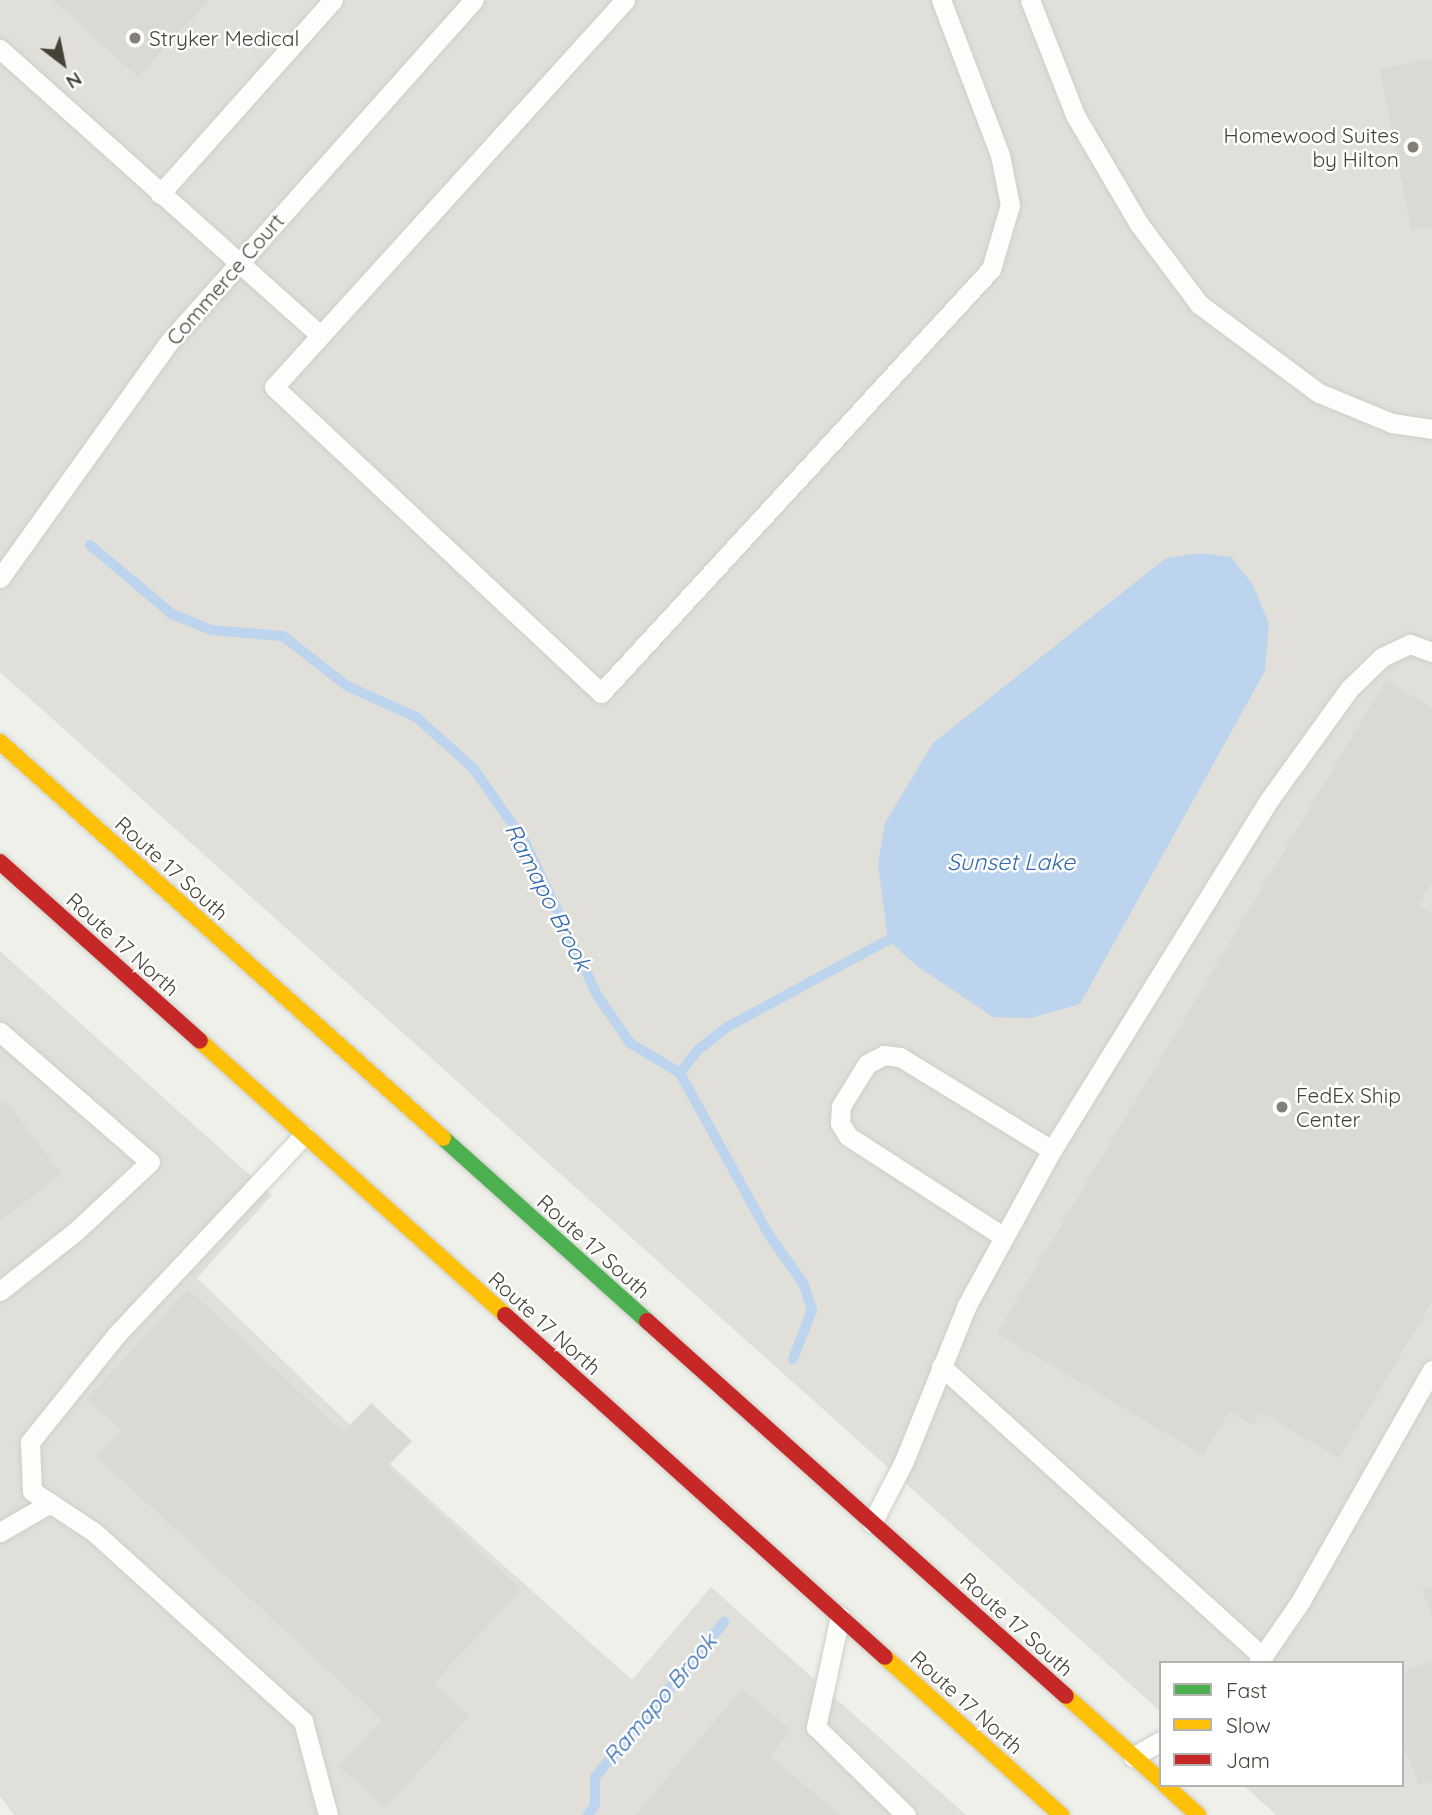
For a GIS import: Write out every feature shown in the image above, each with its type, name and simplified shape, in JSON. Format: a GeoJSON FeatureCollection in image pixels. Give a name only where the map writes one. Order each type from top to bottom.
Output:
{"type":"FeatureCollection","features":[{"type":"Feature","properties":{"kind":"highway","name":"Route 17 South"},"geometry":{"type":"LineString","coordinates":[[0,742],[1159,1779]]}},
{"type":"Feature","properties":{"kind":"highway","name":"Route 17 North"},"geometry":{"type":"LineString","coordinates":[[0,862],[1061,1815]]}},
{"type":"Feature","properties":{"kind":"highway"},"geometry":{"type":"LineString","coordinates":[[1167,1787],[1198,1815]]}},
{"type":"Feature","properties":{"kind":"lane"},"geometry":{"type":"LineString","coordinates":[[160,194],[333,0]]}},
{"type":"Feature","properties":{"kind":"lane","name":"Commerce Court"},"geometry":{"type":"LineString","coordinates":[[0,578],[169,342],[236,263],[474,0]]}},
{"type":"Feature","properties":{"kind":"lane"},"geometry":{"type":"LineString","coordinates":[[625,0],[274,387],[601,693],[991,269],[1010,205],[1000,155],[942,0]]}},
{"type":"Feature","properties":{"kind":"lane"},"geometry":{"type":"LineString","coordinates":[[1030,0],[1075,115],[1139,224],[1199,304],[1319,393],[1392,423],[1432,429]]}},
{"type":"Feature","properties":{"kind":"lane"},"geometry":{"type":"LineString","coordinates":[[0,49],[236,263],[320,335]]}},
{"type":"Feature","properties":{"kind":"lane"},"geometry":{"type":"LineString","coordinates":[[872,1522],[904,1461],[967,1306],[1004,1237],[1052,1150],[1269,800],[1349,689],[1382,657],[1410,645],[1432,652]]}},
{"type":"Feature","properties":{"kind":"lane"},"geometry":{"type":"LineString","coordinates":[[0,1032],[150,1163],[76,1231],[0,1291]]}},
{"type":"Feature","properties":{"kind":"lane"},"geometry":{"type":"LineString","coordinates":[[1004,1237],[848,1136],[840,1123],[841,1106],[867,1064],[884,1055],[900,1057],[1052,1150]]}},
{"type":"Feature","properties":{"kind":"lane"},"geometry":{"type":"LineString","coordinates":[[304,1135],[117,1334],[30,1442],[32,1491],[94,1532],[303,1721],[328,1815]]}},
{"type":"Feature","properties":{"kind":"lane"},"geometry":{"type":"LineString","coordinates":[[941,1366],[1260,1660],[1300,1602],[1432,1370]]}},
{"type":"Feature","properties":{"kind":"lane"},"geometry":{"type":"LineString","coordinates":[[0,1532],[50,1503]]}},
{"type":"Feature","properties":{"kind":"lane"},"geometry":{"type":"LineString","coordinates":[[840,1616],[816,1727],[906,1815]]}},
{"type":"Feature","properties":{"kind":"lane"},"geometry":{"type":"LineString","coordinates":[[1133,1756],[1159,1742]]}},
{"type":"Feature","properties":{"kind":"shaded area"},"geometry":{"type":"Polygon","coordinates":[[[0,0],[1432,0],[1432,1815],[1276,1815],[1245,1787],[1404,1787],[1404,1661],[1159,1661],[1159,1710],[0,672],[0,0]]]}},
{"type":"Feature","properties":{"kind":"shaded area"},"geometry":{"type":"Polygon","coordinates":[[[568,0],[990,0],[1054,150],[1035,262],[606,738],[210,410],[568,0]]]}},
{"type":"Feature","properties":{"kind":"shaded area"},"geometry":{"type":"Polygon","coordinates":[[[0,951],[272,1195],[197,1278],[400,1473],[632,1680],[711,1587],[966,1815],[14,1815],[0,1796],[0,951]]]}},
{"type":"Feature","properties":{"kind":"water","name":"Sunset Lake"},"geometry":{"type":"Polygon","coordinates":[[[1200,553],[1231,557],[1253,585],[1269,624],[1265,671],[1080,1004],[1031,1018],[993,1017],[917,966],[888,940],[878,864],[885,823],[933,743],[1166,558],[1200,553]]]}},
{"type":"Feature","properties":{"kind":"building","name":"Stryker Medical"},"geometry":{"type":"Polygon","coordinates":[[[53,0],[209,0],[138,77],[53,0]]]}},
{"type":"Feature","properties":{"kind":"building","name":"Homewood Suites by Hilton"},"geometry":{"type":"Polygon","coordinates":[[[1432,59],[1432,226],[1411,230],[1380,69],[1432,59]]]}},
{"type":"Feature","properties":{"kind":"building","name":"FedEx Ship Center"},"geometry":{"type":"Polygon","coordinates":[[[1386,680],[1432,708],[1432,881],[1418,905],[1432,913],[1432,1302],[1339,1458],[1260,1412],[1253,1425],[1229,1411],[1203,1455],[997,1333],[1386,680]]]}},
{"type":"Feature","properties":{"kind":"building"},"geometry":{"type":"Polygon","coordinates":[[[6,1101],[61,1174],[0,1221],[0,1106],[6,1101]]]}},
{"type":"Feature","properties":{"kind":"building"},"geometry":{"type":"Polygon","coordinates":[[[188,1289],[343,1432],[371,1403],[412,1441],[388,1466],[521,1589],[434,1683],[469,1716],[385,1808],[339,1766],[382,1720],[97,1457],[121,1430],[87,1399],[188,1289]]]}},
{"type":"Feature","properties":{"kind":"building"},"geometry":{"type":"Polygon","coordinates":[[[1432,1585],[1432,1615],[1422,1590],[1432,1585]]]}},
{"type":"Feature","properties":{"kind":"building"},"geometry":{"type":"Polygon","coordinates":[[[1432,1661],[1432,1780],[1419,1785],[1404,1747],[1404,1672],[1432,1661]]]}},
{"type":"Feature","properties":{"kind":"building"},"geometry":{"type":"Polygon","coordinates":[[[742,1689],[791,1730],[770,1756],[840,1815],[636,1815],[742,1689]]]}},
{"type":"Feature","properties":{"kind":"waterway","name":"Ramapo Brook"},"geometry":{"type":"LineString","coordinates":[[90,545],[172,614],[211,630],[283,636],[347,686],[416,717],[473,768],[525,842],[597,995],[630,1043],[680,1073]]}},
{"type":"Feature","properties":{"kind":"waterway","name":"Ramapo Brook"},"geometry":{"type":"LineString","coordinates":[[793,1359],[812,1310],[803,1283],[769,1235],[680,1073],[698,1050],[729,1026],[888,940]]}},
{"type":"Feature","properties":{"kind":"waterway","name":"Ramapo Brook"},"geometry":{"type":"LineString","coordinates":[[588,1815],[595,1805],[595,1777],[724,1622]]}},
{"type":"Feature","properties":{"kind":"traffic: fast"},"geometry":{"type":"LineString","coordinates":[[443,1138],[647,1321]]}},
{"type":"Feature","properties":{"kind":"traffic: slow"},"geometry":{"type":"LineString","coordinates":[[0,742],[443,1138]]}},
{"type":"Feature","properties":{"kind":"traffic: slow"},"geometry":{"type":"LineString","coordinates":[[200,1041],[505,1315]]}},
{"type":"Feature","properties":{"kind":"traffic: slow"},"geometry":{"type":"LineString","coordinates":[[885,1657],[1061,1815]]}},
{"type":"Feature","properties":{"kind":"traffic: slow"},"geometry":{"type":"LineString","coordinates":[[1066,1696],[1159,1779]]}},
{"type":"Feature","properties":{"kind":"traffic: slow"},"geometry":{"type":"LineString","coordinates":[[1167,1787],[1198,1815]]}},
{"type":"Feature","properties":{"kind":"traffic: jam"},"geometry":{"type":"LineString","coordinates":[[0,862],[200,1041]]}},
{"type":"Feature","properties":{"kind":"traffic: jam"},"geometry":{"type":"LineString","coordinates":[[505,1315],[885,1657]]}},
{"type":"Feature","properties":{"kind":"traffic: jam"},"geometry":{"type":"LineString","coordinates":[[647,1321],[1066,1696]]}},
{"type":"Feature","properties":{"kind":"place","name":"Stryker Medical"},"geometry":{"type":"Point","coordinates":[135,38]}},
{"type":"Feature","properties":{"kind":"place","name":"Homewood Suites by Hilton"},"geometry":{"type":"Point","coordinates":[1413,147]}},
{"type":"Feature","properties":{"kind":"place","name":"FedEx Ship Center"},"geometry":{"type":"Point","coordinates":[1282,1107]}}]}
